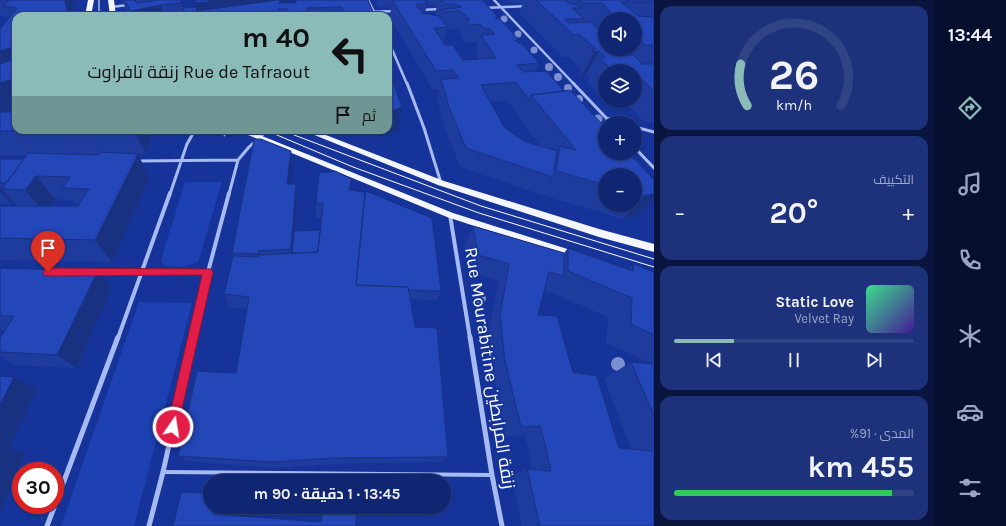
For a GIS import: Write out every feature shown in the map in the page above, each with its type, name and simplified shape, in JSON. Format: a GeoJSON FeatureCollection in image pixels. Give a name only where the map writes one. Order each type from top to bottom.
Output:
{"type":"FeatureCollection","features":[{"type":"Feature","properties":{"kind":"main road"},"geometry":{"type":"LineString","coordinates":[[89,12],[91,0]]}},
{"type":"Feature","properties":{"kind":"main road"},"geometry":{"type":"LineString","coordinates":[[111,0],[112,12]]}},
{"type":"Feature","properties":{"kind":"main road"},"geometry":{"type":"LineString","coordinates":[[249,134],[450,215],[584,258]]}},
{"type":"Feature","properties":{"kind":"main road"},"geometry":{"type":"LineString","coordinates":[[316,134],[441,183],[592,231],[654,248]]}},
{"type":"Feature","properties":{"kind":"street"},"geometry":{"type":"LineString","coordinates":[[368,0],[374,12]]}},
{"type":"Feature","properties":{"kind":"street"},"geometry":{"type":"LineString","coordinates":[[494,0],[604,116]]}},
{"type":"Feature","properties":{"kind":"street"},"geometry":{"type":"LineString","coordinates":[[111,7],[129,5]]}},
{"type":"Feature","properties":{"kind":"street"},"geometry":{"type":"LineString","coordinates":[[477,8],[532,6]]}},
{"type":"Feature","properties":{"kind":"street"},"geometry":{"type":"LineString","coordinates":[[414,10],[446,9]]}},
{"type":"Feature","properties":{"kind":"street"},"geometry":{"type":"LineString","coordinates":[[363,12],[398,11]]}},
{"type":"Feature","properties":{"kind":"street"},"geometry":{"type":"LineString","coordinates":[[392,48],[405,75],[430,144],[441,183]]}},
{"type":"Feature","properties":{"kind":"street"},"geometry":{"type":"LineString","coordinates":[[642,129],[654,132]]}},
{"type":"Feature","properties":{"kind":"street"},"geometry":{"type":"LineString","coordinates":[[64,481],[143,272],[187,144],[193,134]]}},
{"type":"Feature","properties":{"kind":"street"},"geometry":{"type":"LineString","coordinates":[[148,526],[163,472],[208,272],[238,160],[263,134]]}},
{"type":"Feature","properties":{"kind":"street"},"geometry":{"type":"LineString","coordinates":[[642,155],[654,168]]}},
{"type":"Feature","properties":{"kind":"street"},"geometry":{"type":"LineString","coordinates":[[130,161],[238,160]]}},
{"type":"Feature","properties":{"kind":"street","name":"Rue Mourabitine زنقة المرابطين"},"geometry":{"type":"LineString","coordinates":[[450,215],[492,475],[502,526]]}},
{"type":"Feature","properties":{"kind":"street"},"geometry":{"type":"LineString","coordinates":[[87,272],[208,272]]}},
{"type":"Feature","properties":{"kind":"street"},"geometry":{"type":"LineString","coordinates":[[47,526],[52,514]]}},
{"type":"Feature","properties":{"kind":"lane"},"geometry":{"type":"LineString","coordinates":[[163,472],[492,475]]}},
{"type":"Feature","properties":{"kind":"path"},"geometry":{"type":"LineString","coordinates":[[222,134],[230,138]]}},
{"type":"Feature","properties":{"kind":"shaded area"},"geometry":{"type":"Polygon","coordinates":[[[185,182],[222,182],[198,262],[181,266],[164,265],[161,260],[185,182]]]}},
{"type":"Feature","properties":{"kind":"shaded area"},"geometry":{"type":"Polygon","coordinates":[[[139,302],[192,303],[134,526],[61,526],[139,302]]]}},
{"type":"Feature","properties":{"kind":"building"},"geometry":{"type":"Polygon","coordinates":[[[9,0],[65,0],[67,12],[14,12],[17,8],[4,6],[9,0]]]}},
{"type":"Feature","properties":{"kind":"building"},"geometry":{"type":"Polygon","coordinates":[[[124,0],[135,0],[136,3],[153,1],[152,0],[180,0],[181,3],[131,11],[124,0]]]}},
{"type":"Feature","properties":{"kind":"building"},"geometry":{"type":"Polygon","coordinates":[[[195,0],[209,0],[209,2],[195,3],[195,0]]]}},
{"type":"Feature","properties":{"kind":"building"},"geometry":{"type":"Polygon","coordinates":[[[277,0],[280,0],[279,3],[296,3],[296,0],[368,0],[373,12],[344,12],[342,7],[307,8],[307,12],[288,12],[288,9],[278,9],[278,12],[190,12],[277,0]]]}},
{"type":"Feature","properties":{"kind":"building"},"geometry":{"type":"Polygon","coordinates":[[[392,0],[425,0],[427,4],[416,4],[418,8],[420,8],[422,13],[439,16],[447,27],[434,28],[445,45],[453,45],[463,60],[496,58],[481,35],[495,34],[490,29],[484,29],[480,24],[470,25],[466,20],[470,20],[461,11],[442,12],[440,10],[462,7],[455,4],[446,4],[441,0],[482,0],[497,16],[495,18],[500,19],[519,40],[515,40],[518,43],[521,43],[539,63],[517,65],[523,72],[546,71],[564,91],[531,95],[529,100],[516,82],[481,85],[504,127],[524,141],[557,151],[553,177],[466,148],[449,107],[441,79],[459,78],[453,70],[436,71],[392,0]]]}},
{"type":"Feature","properties":{"kind":"building"},"geometry":{"type":"Polygon","coordinates":[[[536,0],[565,0],[570,4],[577,4],[581,8],[572,8],[584,19],[564,19],[568,23],[591,22],[598,28],[598,51],[594,52],[592,50],[596,49],[580,35],[574,35],[536,0]]]}},
{"type":"Feature","properties":{"kind":"building"},"geometry":{"type":"Polygon","coordinates":[[[578,0],[654,0],[654,2],[621,2],[633,12],[611,12],[602,3],[582,3],[578,0]]]}},
{"type":"Feature","properties":{"kind":"building"},"geometry":{"type":"Polygon","coordinates":[[[196,7],[197,11],[184,12],[183,8],[196,7]]]}},
{"type":"Feature","properties":{"kind":"building"},"geometry":{"type":"Polygon","coordinates":[[[12,14],[12,47],[0,51],[0,29],[12,14]]]}},
{"type":"Feature","properties":{"kind":"building"},"geometry":{"type":"Polygon","coordinates":[[[642,16],[654,17],[654,45],[645,45],[642,42],[642,16]]]}},
{"type":"Feature","properties":{"kind":"building"},"geometry":{"type":"Polygon","coordinates":[[[604,56],[634,56],[642,64],[606,64],[600,58],[605,57],[604,56]]]}},
{"type":"Feature","properties":{"kind":"building"},"geometry":{"type":"Polygon","coordinates":[[[12,60],[12,79],[0,83],[0,64],[12,60]]]}},
{"type":"Feature","properties":{"kind":"building"},"geometry":{"type":"Polygon","coordinates":[[[642,64],[654,64],[654,91],[642,80],[642,64]]]}},
{"type":"Feature","properties":{"kind":"building"},"geometry":{"type":"Polygon","coordinates":[[[392,78],[402,107],[392,111],[392,78]]]}},
{"type":"Feature","properties":{"kind":"building"},"geometry":{"type":"Polygon","coordinates":[[[570,90],[598,120],[598,160],[635,160],[654,180],[654,194],[642,195],[642,168],[598,168],[598,183],[556,171],[560,146],[576,150],[531,95],[570,90]]]}},
{"type":"Feature","properties":{"kind":"building"},"geometry":{"type":"Polygon","coordinates":[[[0,112],[12,112],[12,131],[0,131],[0,112]]]}},
{"type":"Feature","properties":{"kind":"building"},"geometry":{"type":"Polygon","coordinates":[[[254,139],[261,139],[291,151],[287,184],[296,184],[291,249],[258,251],[259,254],[232,253],[254,139]]]}},
{"type":"Feature","properties":{"kind":"building"},"geometry":{"type":"Polygon","coordinates":[[[100,152],[138,154],[95,240],[0,238],[0,206],[78,206],[89,189],[62,188],[70,177],[36,176],[25,190],[2,189],[28,153],[99,155],[100,152]]]}},
{"type":"Feature","properties":{"kind":"building"},"geometry":{"type":"Polygon","coordinates":[[[0,159],[24,159],[6,183],[0,183],[0,159]]]}},
{"type":"Feature","properties":{"kind":"building"},"geometry":{"type":"Polygon","coordinates":[[[335,171],[352,179],[349,190],[365,192],[356,285],[408,287],[415,327],[437,328],[448,457],[336,458],[270,462],[178,456],[197,371],[236,373],[249,297],[224,294],[233,256],[259,257],[259,255],[318,252],[323,203],[316,203],[319,173],[335,171]]]}},
{"type":"Feature","properties":{"kind":"building"},"geometry":{"type":"Polygon","coordinates":[[[366,191],[432,218],[441,291],[409,290],[408,287],[356,285],[366,191]]]}},
{"type":"Feature","properties":{"kind":"building"},"geometry":{"type":"Polygon","coordinates":[[[473,226],[564,253],[564,276],[549,272],[538,315],[557,316],[573,372],[597,376],[619,448],[654,451],[654,526],[540,526],[527,469],[551,471],[540,426],[521,427],[505,361],[500,315],[509,264],[478,255],[473,226]]]}},
{"type":"Feature","properties":{"kind":"building"},"geometry":{"type":"Polygon","coordinates":[[[320,230],[318,252],[292,253],[294,231],[320,230]]]}},
{"type":"Feature","properties":{"kind":"building"},"geometry":{"type":"Polygon","coordinates":[[[568,248],[633,271],[634,264],[654,272],[654,335],[631,324],[632,298],[568,271],[568,248]]]}},
{"type":"Feature","properties":{"kind":"building"},"geometry":{"type":"Polygon","coordinates":[[[0,268],[98,271],[57,355],[0,352],[0,338],[14,316],[0,316],[0,268]]]}},
{"type":"Feature","properties":{"kind":"building"},"geometry":{"type":"Polygon","coordinates":[[[631,362],[654,364],[654,416],[631,362]]]}},
{"type":"Feature","properties":{"kind":"building"},"geometry":{"type":"Polygon","coordinates":[[[0,376],[14,377],[0,405],[0,376]]]}},
{"type":"Feature","properties":{"kind":"building"},"geometry":{"type":"Polygon","coordinates":[[[181,492],[203,493],[203,514],[321,522],[322,514],[356,514],[356,526],[173,526],[181,492]]]}},
{"type":"Feature","properties":{"kind":"tram line"},"geometry":{"type":"LineString","coordinates":[[99,0],[99,12]]}},
{"type":"Feature","properties":{"kind":"tram line"},"geometry":{"type":"LineString","coordinates":[[275,134],[353,167],[479,213],[654,267]]}},
{"type":"Feature","properties":{"kind":"tram line"},"geometry":{"type":"LineString","coordinates":[[292,134],[481,206],[654,259]]}},
{"type":"Feature","properties":{"kind":"route"},"geometry":{"type":"LineString","coordinates":[[48,272],[208,272],[173,427]]}}]}
